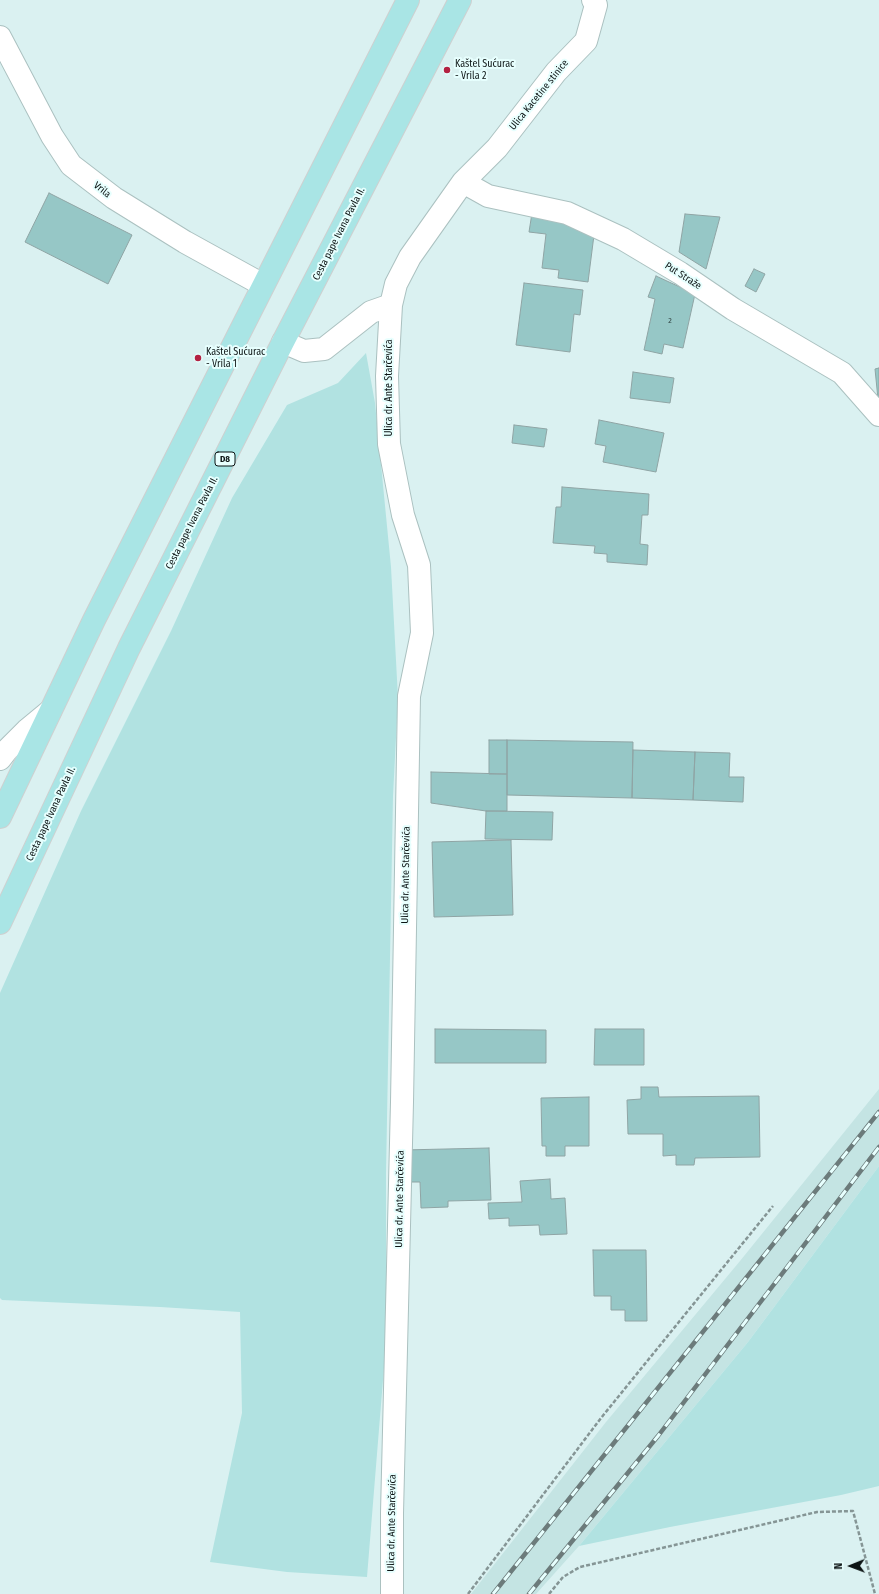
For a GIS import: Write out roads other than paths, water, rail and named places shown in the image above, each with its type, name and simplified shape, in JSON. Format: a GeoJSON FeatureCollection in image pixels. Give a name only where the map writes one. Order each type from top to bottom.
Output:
{"type":"FeatureCollection","features":[{"type":"Feature","properties":{"kind":"main road"},"geometry":{"type":"LineString","coordinates":[[0,817],[94,620],[262,285],[408,0]]}},
{"type":"Feature","properties":{"kind":"main road","name":"Cesta pape Ivana Pavla II."},"geometry":{"type":"LineString","coordinates":[[0,922],[129,648],[283,342],[460,0]]}},
{"type":"Feature","properties":{"kind":"street","name":"Ulica Kacetine stinice"},"geometry":{"type":"LineString","coordinates":[[463,182],[497,148],[556,72],[586,40],[596,5],[593,0]]}},
{"type":"Feature","properties":{"kind":"street","name":"Vrila"},"geometry":{"type":"LineString","coordinates":[[0,37],[52,136],[71,165],[114,198],[185,242],[262,285]]}},
{"type":"Feature","properties":{"kind":"street","name":"Ulica dr. Ante Starčevića"},"geometry":{"type":"LineString","coordinates":[[392,1594],[392,1513],[402,1102],[409,696],[422,633],[419,565],[403,515],[389,444],[387,376],[391,305],[396,284],[410,257],[463,182]]}},
{"type":"Feature","properties":{"kind":"street","name":"Put Straže"},"geometry":{"type":"LineString","coordinates":[[463,182],[488,196],[567,213],[623,239],[680,273],[733,309],[842,373],[879,415]]}},
{"type":"Feature","properties":{"kind":"street"},"geometry":{"type":"LineString","coordinates":[[283,342],[304,351],[324,349],[371,312],[391,305]]}},
{"type":"Feature","properties":{"kind":"street"},"geometry":{"type":"LineString","coordinates":[[0,759],[27,730],[50,711]]}},
{"type":"Feature","properties":{"kind":"railway"},"geometry":{"type":"LineString","coordinates":[[493,1594],[879,1112]]}},
{"type":"Feature","properties":{"kind":"railway"},"geometry":{"type":"LineString","coordinates":[[529,1594],[658,1436],[879,1147]]}},
{"type":"Feature","properties":{"kind":"place","name":"Kaštel Sućurac - Vrila 2"},"geometry":{"type":"Point","coordinates":[447,70]}},
{"type":"Feature","properties":{"kind":"place","name":"Kaštel Sućurac - Vrila 1"},"geometry":{"type":"Point","coordinates":[198,358]}}]}
